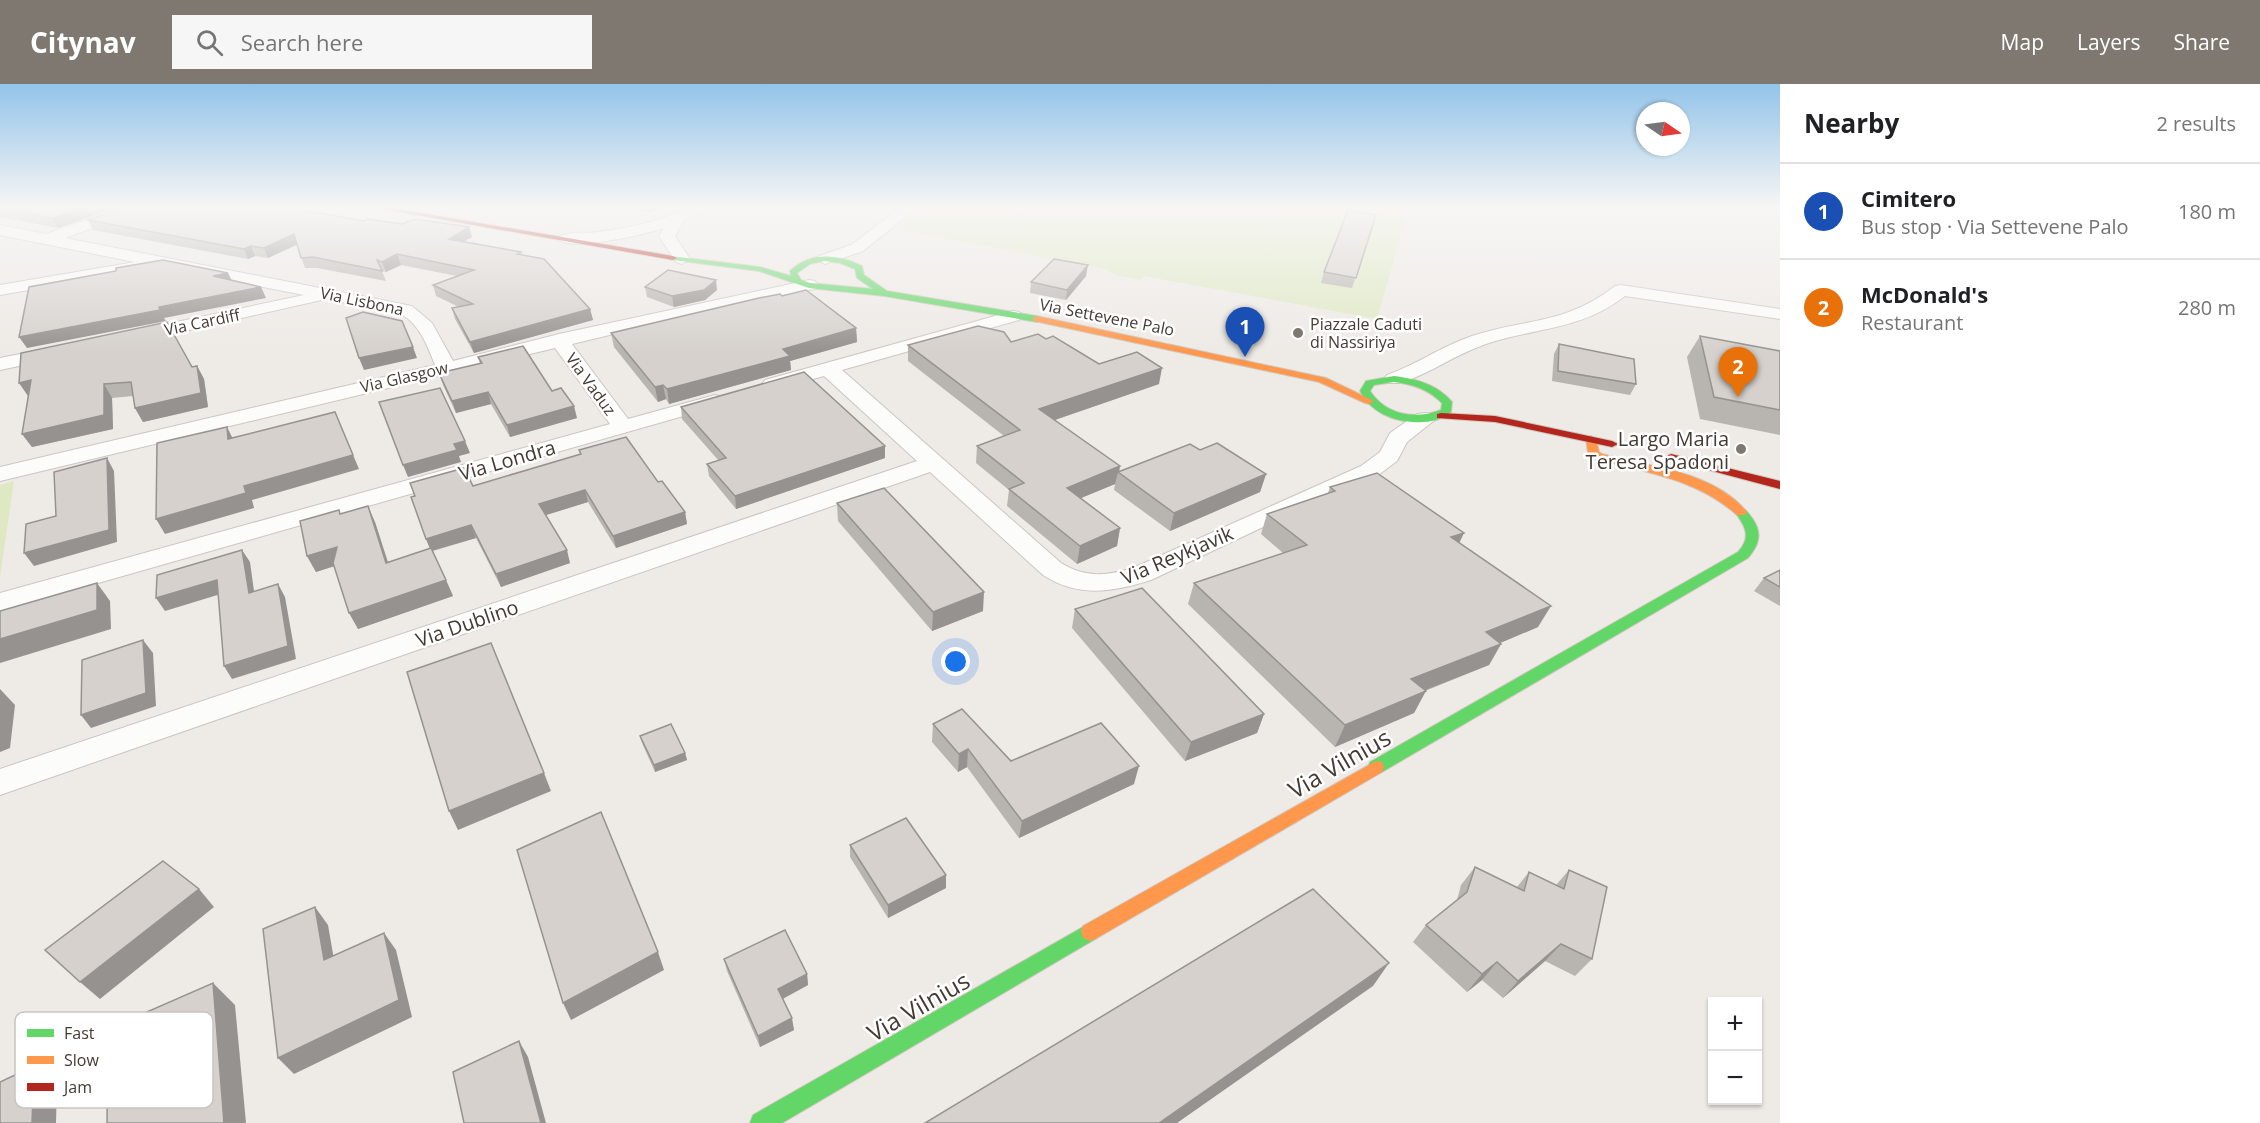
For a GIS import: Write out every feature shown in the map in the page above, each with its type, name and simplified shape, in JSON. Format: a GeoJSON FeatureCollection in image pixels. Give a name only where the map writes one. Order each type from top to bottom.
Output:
{"type":"FeatureCollection","features":[{"type":"Feature","properties":{"kind":"street","name":"Via Lisbona"},"geometry":{"type":"LineString","coordinates":[[127,255],[401,309],[415,314],[422,321],[446,367]]}},
{"type":"Feature","properties":{"kind":"street","name":"Via Settevene Palo"},"geometry":{"type":"LineString","coordinates":[[662,255],[760,269],[811,284],[884,293],[1013,316],[1203,353],[1322,380],[1370,383],[1394,379],[1414,382],[1496,418],[1623,446]]}},
{"type":"Feature","properties":{"kind":"street"},"geometry":{"type":"LineString","coordinates":[[680,255],[682,259]]}},
{"type":"Feature","properties":{"kind":"street"},"geometry":{"type":"LineString","coordinates":[[807,262],[796,269],[794,277],[811,284],[848,284],[857,263],[864,255]]}},
{"type":"Feature","properties":{"kind":"street"},"geometry":{"type":"LineString","coordinates":[[760,269],[825,259],[857,263]]}},
{"type":"Feature","properties":{"kind":"street"},"geometry":{"type":"LineString","coordinates":[[0,291],[158,262]]}},
{"type":"Feature","properties":{"kind":"street","name":"Via Settevene Palo"},"geometry":{"type":"LineString","coordinates":[[857,263],[884,293]]}},
{"type":"Feature","properties":{"kind":"street","name":"Via Glasgow"},"geometry":{"type":"LineString","coordinates":[[0,474],[559,340],[811,284]]}},
{"type":"Feature","properties":{"kind":"street"},"geometry":{"type":"LineString","coordinates":[[1394,379],[1479,340],[1569,321],[1595,311],[1621,290],[1780,314]]}},
{"type":"Feature","properties":{"kind":"street","name":"Via Cardiff"},"geometry":{"type":"LineString","coordinates":[[115,340],[333,294]]}},
{"type":"Feature","properties":{"kind":"street","name":"Via Londra"},"geometry":{"type":"LineString","coordinates":[[0,602],[1013,316]]}},
{"type":"Feature","properties":{"kind":"street","name":"Via Vaduz"},"geometry":{"type":"LineString","coordinates":[[559,340],[623,427]]}},
{"type":"Feature","properties":{"kind":"street"},"geometry":{"type":"LineString","coordinates":[[0,364],[69,350]]}},
{"type":"Feature","properties":{"kind":"street"},"geometry":{"type":"LineString","coordinates":[[1433,417],[1448,407],[1431,379],[1433,370],[1445,354]]}},
{"type":"Feature","properties":{"kind":"street","name":"Via Reykjavik"},"geometry":{"type":"LineString","coordinates":[[827,368],[1062,576],[1081,583],[1121,581],[1142,574],[1327,488],[1369,471],[1389,456],[1398,438],[1433,417]]}},
{"type":"Feature","properties":{"kind":"street","name":"Via Settevene Palo"},"geometry":{"type":"LineString","coordinates":[[1322,380],[1397,416],[1496,418]]}},
{"type":"Feature","properties":{"kind":"street"},"geometry":{"type":"LineString","coordinates":[[1370,383],[1365,391],[1394,424],[1398,438]]}},
{"type":"Feature","properties":{"kind":"street","name":"Via Vilnius"},"geometry":{"type":"LineString","coordinates":[[761,1123],[1743,555],[1752,546],[1754,532],[1752,524],[1742,511],[1727,499],[1685,478],[1598,456],[1594,453],[1592,439]]}},
{"type":"Feature","properties":{"kind":"street"},"geometry":{"type":"LineString","coordinates":[[1654,453],[1715,466],[1780,485]]}},
{"type":"Feature","properties":{"kind":"street","name":"Via Dublino"},"geometry":{"type":"LineString","coordinates":[[0,782],[933,463]]}},
{"type":"Feature","properties":{"kind":"street"},"geometry":{"type":"LineString","coordinates":[[1715,466],[1780,494]]}},
{"type":"Feature","properties":{"kind":"green space"},"geometry":{"type":"Polygon","coordinates":[[[1034,255],[1395,255],[1377,319],[1144,276],[1141,280],[1115,275],[1105,269],[1034,255]]]}},
{"type":"Feature","properties":{"kind":"green space"},"geometry":{"type":"Polygon","coordinates":[[[14,481],[0,577],[0,485],[14,481]]]}},
{"type":"Feature","properties":{"kind":"building"},"geometry":{"type":"Polygon","coordinates":[[[300,255],[394,255],[382,262],[377,260],[382,271],[313,257],[301,258],[300,255]]]}},
{"type":"Feature","properties":{"kind":"building"},"geometry":{"type":"Polygon","coordinates":[[[404,255],[525,255],[544,259],[590,309],[470,342],[452,308],[473,304],[433,285],[474,270],[404,255]]]}},
{"type":"Feature","properties":{"kind":"building"},"geometry":{"type":"Polygon","coordinates":[[[1330,255],[1363,255],[1356,278],[1324,272],[1330,255]]]}},
{"type":"Feature","properties":{"kind":"building"},"geometry":{"type":"Polygon","coordinates":[[[1054,259],[1088,265],[1067,290],[1031,282],[1054,259]]]}},
{"type":"Feature","properties":{"kind":"building"},"geometry":{"type":"Polygon","coordinates":[[[163,260],[228,273],[213,276],[261,287],[159,307],[160,310],[19,337],[29,287],[163,260]]]}},
{"type":"Feature","properties":{"kind":"building"},"geometry":{"type":"Polygon","coordinates":[[[668,270],[716,280],[704,290],[672,296],[645,287],[668,270]]]}},
{"type":"Feature","properties":{"kind":"building"},"geometry":{"type":"Polygon","coordinates":[[[806,290],[856,328],[783,349],[790,356],[667,389],[663,385],[655,387],[611,333],[759,298],[780,294],[782,296],[806,290]]]}},
{"type":"Feature","properties":{"kind":"building"},"geometry":{"type":"Polygon","coordinates":[[[363,312],[402,321],[413,347],[359,358],[346,318],[363,312]]]}},
{"type":"Feature","properties":{"kind":"building"},"geometry":{"type":"Polygon","coordinates":[[[167,322],[192,367],[197,366],[201,393],[135,408],[131,382],[104,384],[104,415],[22,434],[31,380],[19,383],[21,353],[167,322]]]}},
{"type":"Feature","properties":{"kind":"building"},"geometry":{"type":"Polygon","coordinates":[[[978,326],[1004,332],[1011,342],[1038,334],[1046,339],[1053,336],[1099,364],[1137,352],[1162,368],[1039,409],[1120,466],[1067,488],[1120,528],[1080,546],[1009,489],[1024,483],[977,446],[1020,430],[908,345],[978,326]]]}},
{"type":"Feature","properties":{"kind":"building"},"geometry":{"type":"Polygon","coordinates":[[[1700,336],[1780,351],[1780,410],[1714,397],[1700,336]]]}},
{"type":"Feature","properties":{"kind":"building"},"geometry":{"type":"Polygon","coordinates":[[[1559,344],[1634,359],[1636,384],[1558,371],[1559,344]]]}},
{"type":"Feature","properties":{"kind":"building"},"geometry":{"type":"Polygon","coordinates":[[[523,346],[552,391],[561,388],[574,406],[507,425],[488,392],[452,401],[439,373],[482,363],[478,357],[523,346]]]}},
{"type":"Feature","properties":{"kind":"building"},"geometry":{"type":"Polygon","coordinates":[[[804,372],[885,446],[735,496],[707,464],[726,458],[681,407],[804,372]]]}},
{"type":"Feature","properties":{"kind":"building"},"geometry":{"type":"Polygon","coordinates":[[[440,388],[465,441],[454,444],[457,450],[403,465],[379,402],[440,388]]]}},
{"type":"Feature","properties":{"kind":"building"},"geometry":{"type":"Polygon","coordinates":[[[335,412],[353,455],[244,486],[246,493],[156,519],[157,443],[227,427],[228,439],[335,412]]]}},
{"type":"Feature","properties":{"kind":"building"},"geometry":{"type":"Polygon","coordinates":[[[626,437],[658,482],[662,481],[685,512],[613,536],[585,490],[539,504],[567,550],[496,574],[471,525],[426,539],[411,497],[415,496],[410,483],[464,468],[473,486],[581,454],[579,450],[626,437]]]}},
{"type":"Feature","properties":{"kind":"building"},"geometry":{"type":"Polygon","coordinates":[[[1217,443],[1266,474],[1174,513],[1118,472],[1190,444],[1200,450],[1217,443]]]}},
{"type":"Feature","properties":{"kind":"building"},"geometry":{"type":"Polygon","coordinates":[[[107,458],[109,530],[24,553],[26,524],[56,516],[54,472],[107,458]]]}},
{"type":"Feature","properties":{"kind":"building"},"geometry":{"type":"Polygon","coordinates":[[[1377,473],[1464,533],[1451,537],[1551,606],[1486,632],[1501,644],[1411,679],[1426,691],[1345,725],[1194,583],[1307,545],[1267,514],[1335,491],[1330,487],[1377,473]]]}},
{"type":"Feature","properties":{"kind":"building"},"geometry":{"type":"Polygon","coordinates":[[[884,488],[984,592],[933,612],[837,503],[884,488]]]}},
{"type":"Feature","properties":{"kind":"building"},"geometry":{"type":"Polygon","coordinates":[[[368,506],[386,563],[431,548],[446,580],[349,613],[333,563],[337,547],[307,556],[300,521],[339,510],[340,514],[368,506]]]}},
{"type":"Feature","properties":{"kind":"building"},"geometry":{"type":"Polygon","coordinates":[[[242,550],[249,593],[278,584],[288,646],[224,666],[217,580],[156,598],[157,575],[242,550]]]}},
{"type":"Feature","properties":{"kind":"building"},"geometry":{"type":"Polygon","coordinates":[[[1780,570],[1780,587],[1764,578],[1780,570]]]}},
{"type":"Feature","properties":{"kind":"building"},"geometry":{"type":"Polygon","coordinates":[[[97,583],[97,610],[0,639],[0,611],[97,583]]]}},
{"type":"Feature","properties":{"kind":"building"},"geometry":{"type":"Polygon","coordinates":[[[1142,588],[1264,714],[1191,742],[1075,609],[1142,588]]]}},
{"type":"Feature","properties":{"kind":"building"},"geometry":{"type":"Polygon","coordinates":[[[143,640],[146,693],[81,715],[82,660],[143,640]]]}},
{"type":"Feature","properties":{"kind":"building"},"geometry":{"type":"Polygon","coordinates":[[[491,643],[544,773],[449,811],[407,672],[491,643]]]}},
{"type":"Feature","properties":{"kind":"building"},"geometry":{"type":"Polygon","coordinates":[[[962,709],[1011,761],[1101,723],[1139,766],[1022,821],[968,749],[959,754],[933,724],[962,709]]]}},
{"type":"Feature","properties":{"kind":"building"},"geometry":{"type":"Polygon","coordinates":[[[671,724],[685,753],[654,765],[640,736],[671,724]]]}},
{"type":"Feature","properties":{"kind":"building"},"geometry":{"type":"Polygon","coordinates":[[[601,812],[658,952],[563,1003],[517,850],[601,812]]]}},
{"type":"Feature","properties":{"kind":"building"},"geometry":{"type":"Polygon","coordinates":[[[906,818],[946,875],[888,905],[850,845],[906,818]]]}},
{"type":"Feature","properties":{"kind":"building"},"geometry":{"type":"Polygon","coordinates":[[[163,861],[199,889],[80,982],[45,950],[163,861]]]}},
{"type":"Feature","properties":{"kind":"building"},"geometry":{"type":"Polygon","coordinates":[[[1475,867],[1524,891],[1529,872],[1564,889],[1569,870],[1607,887],[1592,959],[1561,944],[1518,981],[1497,962],[1482,974],[1426,925],[1467,892],[1475,867]]]}},
{"type":"Feature","properties":{"kind":"building"},"geometry":{"type":"Polygon","coordinates":[[[1313,889],[1389,963],[1159,1123],[925,1123],[1313,889]]]}},
{"type":"Feature","properties":{"kind":"building"},"geometry":{"type":"Polygon","coordinates":[[[315,907],[324,960],[384,933],[399,1000],[278,1058],[263,929],[315,907]]]}},
{"type":"Feature","properties":{"kind":"building"},"geometry":{"type":"Polygon","coordinates":[[[785,930],[807,974],[778,989],[792,1018],[758,1036],[724,959],[785,930]]]}},
{"type":"Feature","properties":{"kind":"building"},"geometry":{"type":"Polygon","coordinates":[[[213,983],[224,1123],[107,1123],[107,1108],[213,1108],[213,1012],[147,1012],[213,983]]]}},
{"type":"Feature","properties":{"kind":"building"},"geometry":{"type":"Polygon","coordinates":[[[519,1041],[541,1123],[464,1123],[453,1072],[519,1041]]]}},
{"type":"Feature","properties":{"kind":"building"},"geometry":{"type":"Polygon","coordinates":[[[15,1075],[15,1108],[33,1108],[32,1123],[0,1123],[0,1082],[15,1075]]]}},
{"type":"Feature","properties":{"kind":"traffic: fast"},"geometry":{"type":"LineString","coordinates":[[673,258],[760,269],[809,285],[884,293],[1037,319]]}},
{"type":"Feature","properties":{"kind":"traffic: fast"},"geometry":{"type":"LineString","coordinates":[[798,281],[793,273],[807,262],[824,258],[834,259],[859,268],[860,276],[884,293]]}},
{"type":"Feature","properties":{"kind":"traffic: fast"},"geometry":{"type":"LineString","coordinates":[[1394,379],[1430,388],[1447,402],[1446,412],[1412,419],[1390,414],[1380,408],[1371,401],[1365,391],[1370,383],[1394,379]]}},
{"type":"Feature","properties":{"kind":"traffic: fast"},"geometry":{"type":"LineString","coordinates":[[1376,767],[1743,555],[1751,544],[1753,534],[1752,528],[1741,512]]}},
{"type":"Feature","properties":{"kind":"traffic: fast"},"geometry":{"type":"LineString","coordinates":[[761,1123],[1090,932]]}},
{"type":"Feature","properties":{"kind":"traffic: slow"},"geometry":{"type":"LineString","coordinates":[[1037,319],[1322,380],[1369,401]]}},
{"type":"Feature","properties":{"kind":"traffic: slow"},"geometry":{"type":"LineString","coordinates":[[1591,439],[1594,453],[1598,456],[1693,481],[1726,499],[1741,512]]}},
{"type":"Feature","properties":{"kind":"traffic: slow"},"geometry":{"type":"LineString","coordinates":[[1090,932],[1376,767]]}},
{"type":"Feature","properties":{"kind":"traffic: jam"},"geometry":{"type":"LineString","coordinates":[[658,255],[673,258]]}},
{"type":"Feature","properties":{"kind":"traffic: jam"},"geometry":{"type":"LineString","coordinates":[[1441,416],[1495,419],[1612,444]]}},
{"type":"Feature","properties":{"kind":"traffic: jam"},"geometry":{"type":"LineString","coordinates":[[1671,457],[1780,485]]}},
{"type":"Feature","properties":{"kind":"place","name":"Piazzale Caduti di Nassiriya"},"geometry":{"type":"Point","coordinates":[1298,333]}},
{"type":"Feature","properties":{"kind":"place","name":"Cimitero"},"geometry":{"type":"Point","coordinates":[1245,357]}},
{"type":"Feature","properties":{"kind":"place","name":"McDonald's"},"geometry":{"type":"Point","coordinates":[1738,397]}},
{"type":"Feature","properties":{"kind":"place","name":"Largo Maria Teresa Spadoni"},"geometry":{"type":"Point","coordinates":[1741,449]}}]}
